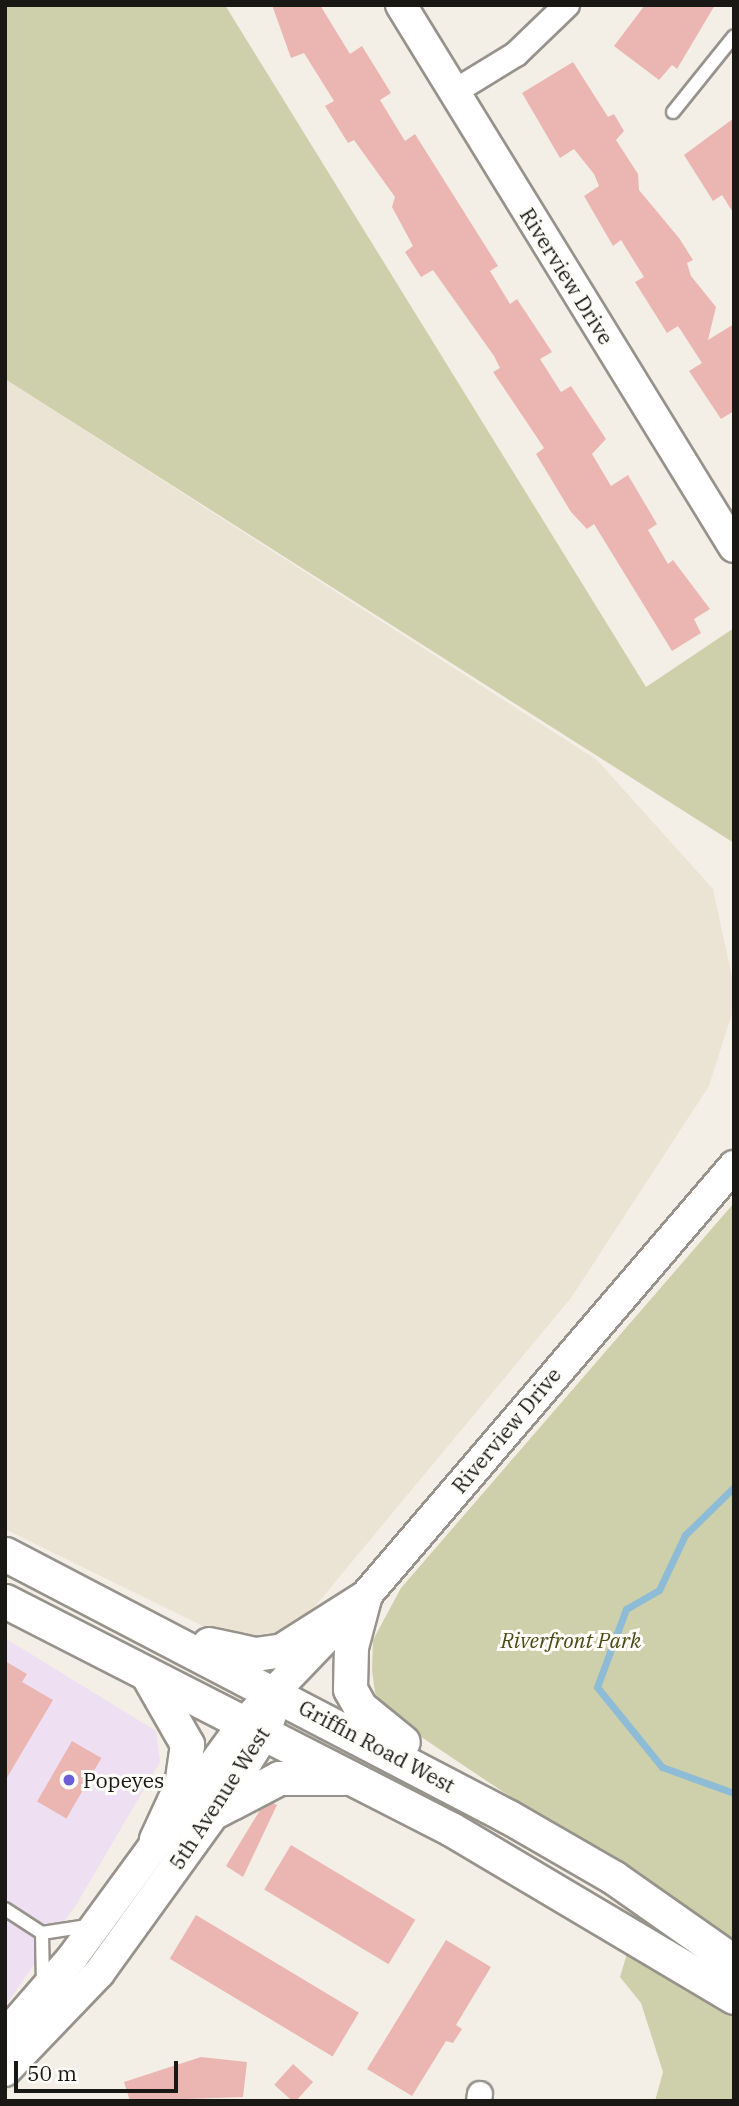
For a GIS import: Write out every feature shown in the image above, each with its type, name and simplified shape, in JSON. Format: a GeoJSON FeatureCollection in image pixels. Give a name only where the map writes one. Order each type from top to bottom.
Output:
{"type":"FeatureCollection","features":[{"type":"Feature","properties":{"kind":"main road","name":"Griffin Road West"},"geometry":{"type":"LineString","coordinates":[[5,1554],[162,1632],[458,1789],[613,1877],[734,1962]]}},
{"type":"Feature","properties":{"kind":"main road"},"geometry":{"type":"LineString","coordinates":[[162,1632],[267,1654],[364,1598]]}},
{"type":"Feature","properties":{"kind":"main road"},"geometry":{"type":"LineString","coordinates":[[364,1598],[349,1664],[354,1699],[458,1789]]}},
{"type":"Feature","properties":{"kind":"main road","name":"Griffin Road West"},"geometry":{"type":"LineString","coordinates":[[5,1601],[354,1778],[734,1997]]}},
{"type":"Feature","properties":{"kind":"main road"},"geometry":{"type":"LineString","coordinates":[[145,1671],[187,1744],[181,1784],[156,1839]]}},
{"type":"Feature","properties":{"kind":"main road"},"geometry":{"type":"LineString","coordinates":[[216,1811],[279,1778],[354,1778]]}},
{"type":"Feature","properties":{"kind":"street","name":"Riverview Drive"},"geometry":{"type":"LineString","coordinates":[[401,5],[734,547]]}},
{"type":"Feature","properties":{"kind":"street"},"geometry":{"type":"LineString","coordinates":[[454,92],[524,48],[567,5]]}},
{"type":"Feature","properties":{"kind":"street","name":"Riverview Drive"},"geometry":{"type":"LineString","coordinates":[[278,1693],[364,1598],[734,1166]]}},
{"type":"Feature","properties":{"kind":"street","name":"5th Avenue West"},"geometry":{"type":"LineString","coordinates":[[5,2035],[43,1996],[100,1921],[156,1839],[255,1727],[278,1693]]}},
{"type":"Feature","properties":{"kind":"street","name":"5th Avenue West"},"geometry":{"type":"LineString","coordinates":[[5,2071],[99,1973],[216,1811],[255,1727]]}},
{"type":"Feature","properties":{"kind":"lane"},"geometry":{"type":"LineString","coordinates":[[673,112],[734,36]]}},
{"type":"Feature","properties":{"kind":"lane"},"geometry":{"type":"LineString","coordinates":[[5,1909],[42,1933],[100,1921]]}},
{"type":"Feature","properties":{"kind":"lane"},"geometry":{"type":"LineString","coordinates":[[42,1933],[43,1996]]}},
{"type":"Feature","properties":{"kind":"shaded area"},"geometry":{"type":"Polygon","coordinates":[[[5,379],[597,760],[713,889],[734,986],[734,1007],[709,1086],[571,1298],[311,1611],[289,1631],[263,1638],[217,1633],[5,1529],[5,379]]]}},
{"type":"Feature","properties":{"kind":"shaded area"},"geometry":{"type":"Polygon","coordinates":[[[5,1638],[156,1731],[160,1762],[76,1905],[5,2006],[5,1638]]]}},
{"type":"Feature","properties":{"kind":"green space"},"geometry":{"type":"Polygon","coordinates":[[[5,5],[225,5],[646,687],[734,628],[734,843],[5,379],[5,5]]]}},
{"type":"Feature","properties":{"kind":"green space","name":"Riverfront Park"},"geometry":{"type":"Polygon","coordinates":[[[734,1203],[734,1947],[387,1714],[375,1693],[372,1670],[373,1640],[401,1588],[734,1203]]]}},
{"type":"Feature","properties":{"kind":"green space"},"geometry":{"type":"Polygon","coordinates":[[[628,1950],[734,2016],[734,2101],[655,2101],[663,2072],[641,2003],[620,1977],[628,1950]]]}},
{"type":"Feature","properties":{"kind":"building"},"geometry":{"type":"Polygon","coordinates":[[[272,5],[320,5],[350,54],[362,46],[391,93],[380,100],[405,141],[415,134],[498,266],[490,271],[510,304],[517,299],[552,352],[540,359],[561,392],[571,386],[606,439],[592,454],[611,486],[628,475],[657,524],[648,530],[668,564],[673,560],[710,609],[694,619],[701,633],[672,651],[594,524],[587,529],[571,512],[536,454],[544,448],[493,372],[500,368],[494,356],[433,270],[421,277],[405,252],[413,246],[392,207],[395,197],[354,140],[348,143],[325,106],[334,101],[304,53],[291,58],[272,5]]]}},
{"type":"Feature","properties":{"kind":"building"},"geometry":{"type":"Polygon","coordinates":[[[645,5],[715,5],[677,69],[672,65],[659,80],[614,46],[645,5]]]}},
{"type":"Feature","properties":{"kind":"building"},"geometry":{"type":"Polygon","coordinates":[[[573,62],[608,117],[614,114],[624,131],[616,140],[638,174],[639,190],[679,238],[693,260],[687,263],[691,276],[716,307],[708,340],[734,324],[734,411],[721,419],[689,371],[702,363],[678,326],[667,333],[635,282],[644,277],[621,240],[613,246],[584,196],[599,186],[594,174],[574,149],[560,158],[522,93],[573,62]]]}},
{"type":"Feature","properties":{"kind":"building"},"geometry":{"type":"Polygon","coordinates":[[[734,118],[734,214],[722,195],[713,201],[684,155],[734,118]]]}},
{"type":"Feature","properties":{"kind":"building"},"geometry":{"type":"Polygon","coordinates":[[[5,1661],[27,1674],[22,1682],[53,1700],[5,1781],[5,1661]]]}},
{"type":"Feature","properties":{"kind":"building","name":"Popeyes"},"geometry":{"type":"Polygon","coordinates":[[[72,1741],[101,1758],[66,1819],[37,1802],[72,1741]]]}},
{"type":"Feature","properties":{"kind":"building"},"geometry":{"type":"Polygon","coordinates":[[[273,1803],[277,1805],[243,1877],[226,1866],[260,1810],[273,1803]]]}},
{"type":"Feature","properties":{"kind":"building"},"geometry":{"type":"Polygon","coordinates":[[[291,1845],[415,1920],[389,1964],[264,1890],[291,1845]]]}},
{"type":"Feature","properties":{"kind":"building"},"geometry":{"type":"Polygon","coordinates":[[[196,1915],[359,2013],[333,2057],[170,1959],[196,1915]]]}},
{"type":"Feature","properties":{"kind":"building"},"geometry":{"type":"Polygon","coordinates":[[[446,1940],[491,1967],[456,2025],[462,2029],[453,2043],[446,2041],[412,2096],[367,2069],[446,1940]]]}},
{"type":"Feature","properties":{"kind":"building"},"geometry":{"type":"Polygon","coordinates":[[[201,2057],[247,2062],[243,2097],[130,2101],[124,2082],[201,2057]]]}},
{"type":"Feature","properties":{"kind":"building"},"geometry":{"type":"Polygon","coordinates":[[[293,2064],[313,2082],[296,2101],[292,2101],[274,2085],[293,2064]]]}},
{"type":"Feature","properties":{"kind":"waterway"},"geometry":{"type":"LineString","coordinates":[[734,1487],[685,1535],[659,1590],[626,1609],[597,1687],[662,1767],[734,1793]]}},
{"type":"Feature","properties":{"kind":"place","name":"Popeyes"},"geometry":{"type":"Point","coordinates":[69,1780]}}]}
